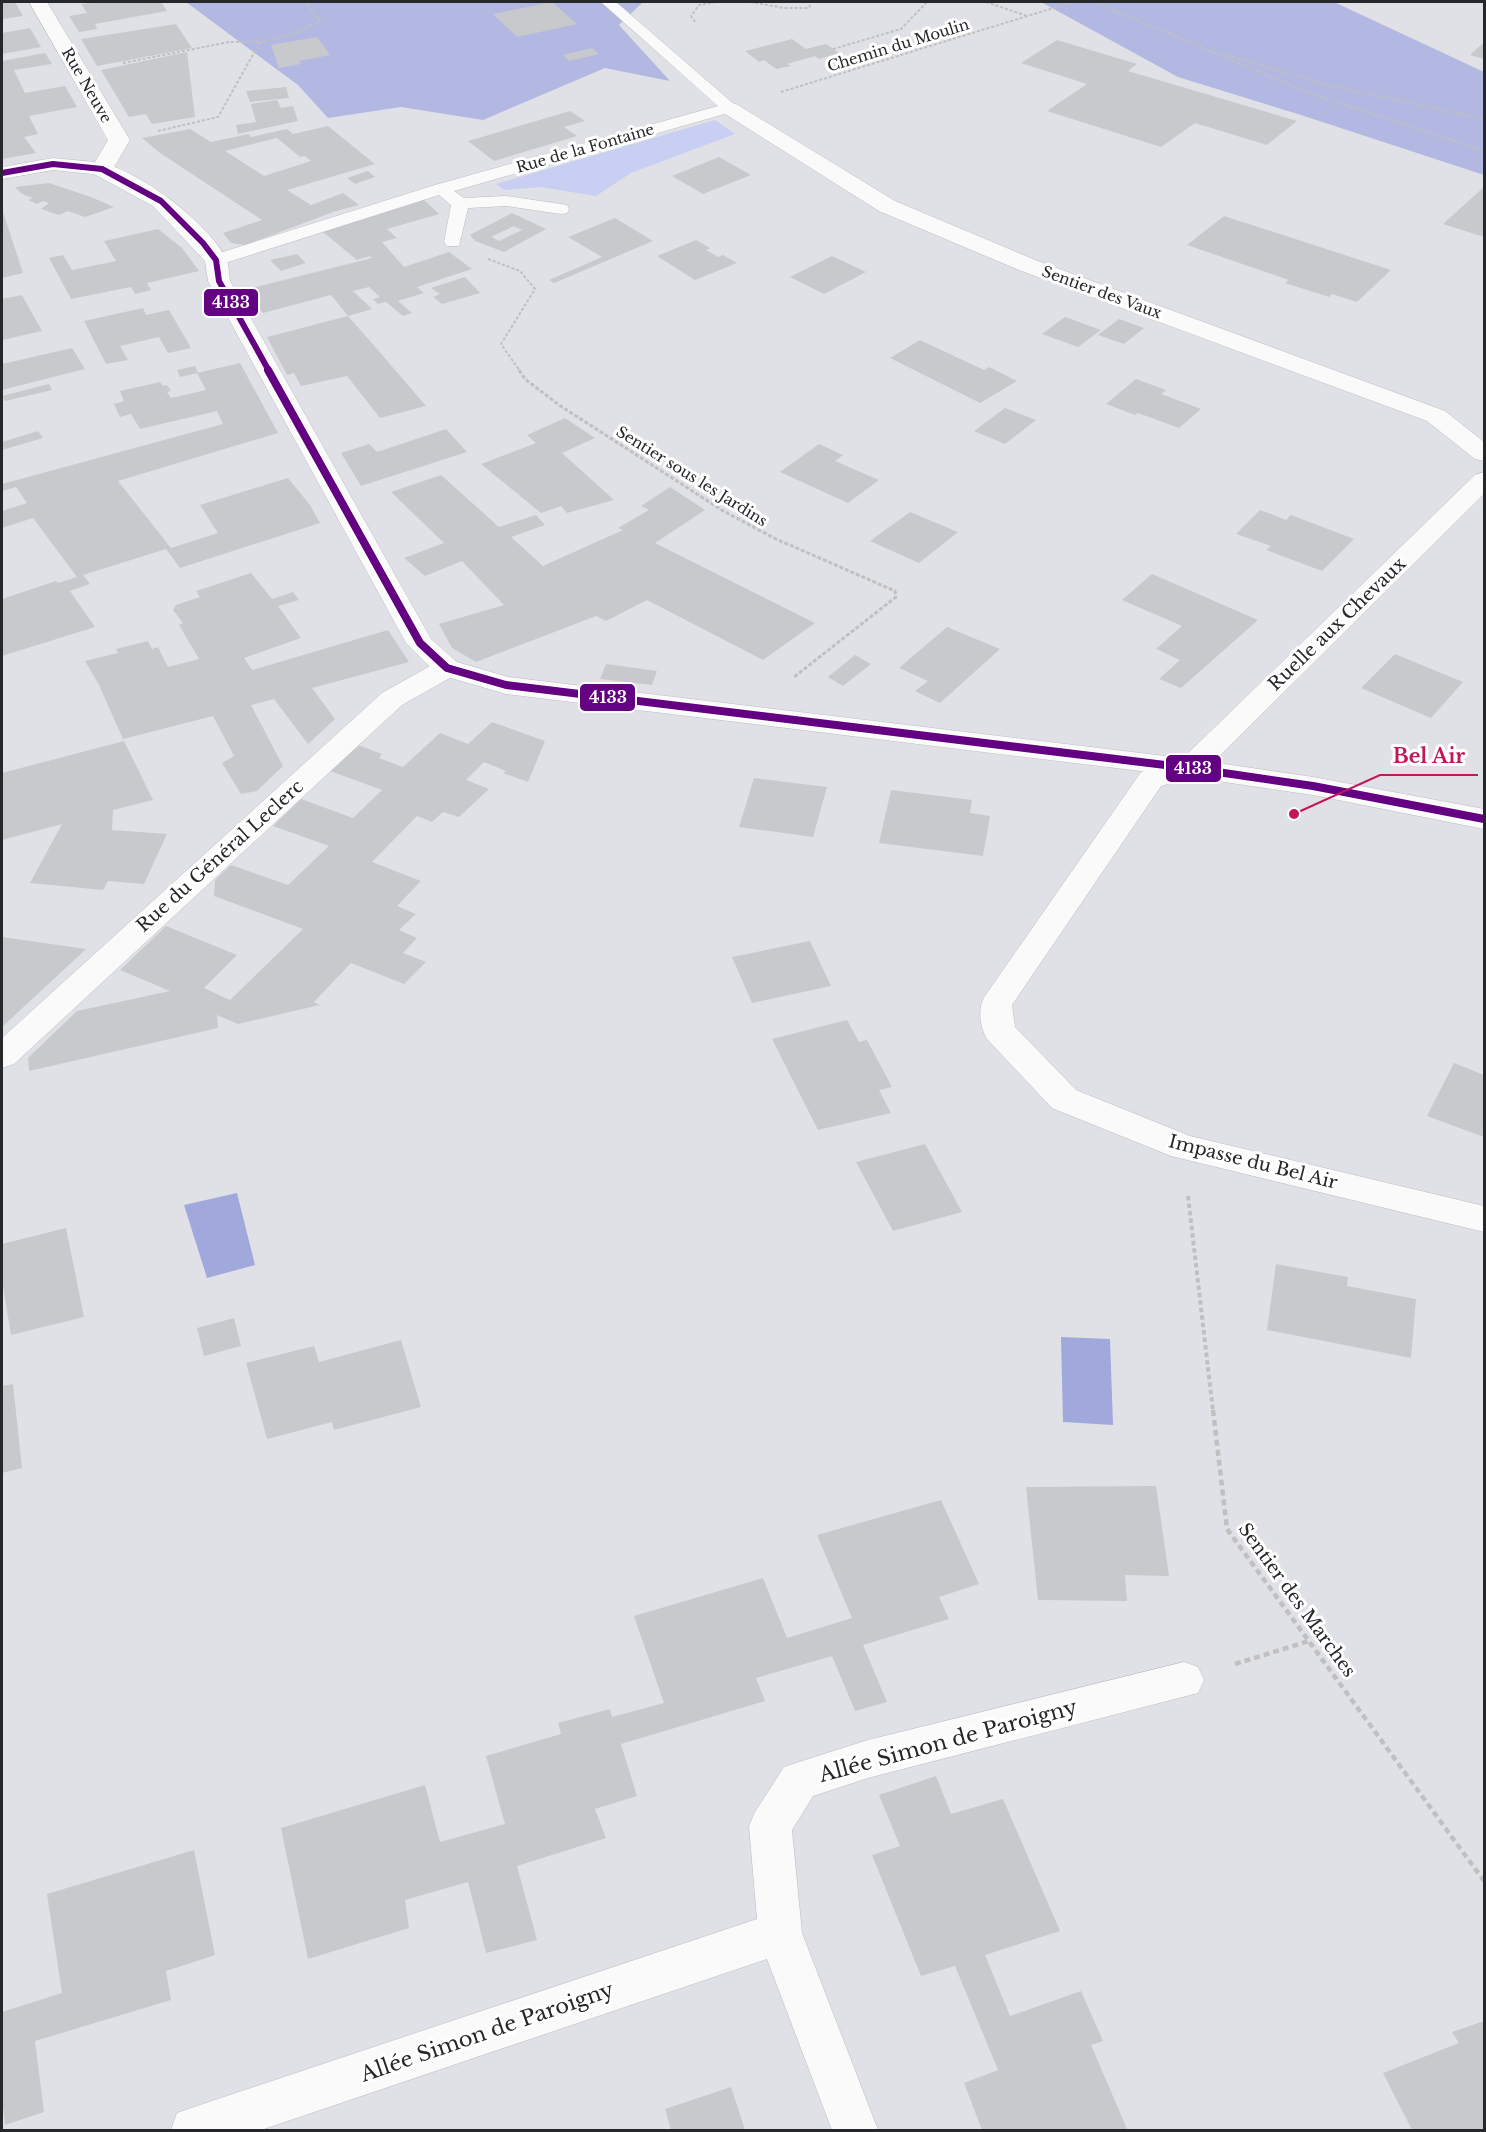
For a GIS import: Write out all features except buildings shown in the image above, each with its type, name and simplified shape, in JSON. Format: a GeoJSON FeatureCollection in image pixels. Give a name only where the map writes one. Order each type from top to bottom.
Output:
{"type":"FeatureCollection","features":[{"type":"Feature","properties":{"kind":"street","name":"Rue Neuve"},"geometry":{"type":"LineString","coordinates":[[38,2],[119,141],[102,169]]}},
{"type":"Feature","properties":{"kind":"street","name":"Sentier des Vaux"},"geometry":{"type":"LineString","coordinates":[[729,108],[887,206],[1027,265],[1436,416],[1485,454]]}},
{"type":"Feature","properties":{"kind":"street"},"geometry":{"type":"LineString","coordinates":[[2,173],[53,164],[102,169],[161,201],[203,243],[216,260],[219,281],[420,644],[447,668],[506,685],[1190,768],[1313,786],[1485,819]]}},
{"type":"Feature","properties":{"kind":"street","name":"Ruelle aux Chevaux"},"geometry":{"type":"LineString","coordinates":[[1190,768],[1485,480]]}},
{"type":"Feature","properties":{"kind":"street","name":"Rue du Général Leclerc"},"geometry":{"type":"LineString","coordinates":[[2,1056],[392,699],[447,668]]}},
{"type":"Feature","properties":{"kind":"street","name":"Impasse du Bel Air"},"geometry":{"type":"LineString","coordinates":[[1190,768],[1151,779],[996,1005],[999,1030],[1064,1099],[1183,1147],[1485,1219]]}},
{"type":"Feature","properties":{"kind":"street","name":"Allée Simon de Paroigny"},"geometry":{"type":"LineString","coordinates":[[855,2130],[780,1933],[770,1826],[799,1781],[868,1759],[1184,1680]]}},
{"type":"Feature","properties":{"kind":"street","name":"Allée Simon de Paroigny"},"geometry":{"type":"LineString","coordinates":[[194,2130],[780,1933]]}},
{"type":"Feature","properties":{"kind":"lane"},"geometry":{"type":"LineString","coordinates":[[608,2],[729,108]]}},
{"type":"Feature","properties":{"kind":"lane","name":"Rue de la Fontaine"},"geometry":{"type":"LineString","coordinates":[[216,260],[441,189],[729,108]]}},
{"type":"Feature","properties":{"kind":"lane"},"geometry":{"type":"LineString","coordinates":[[441,189],[460,203],[453,242]]}},
{"type":"Feature","properties":{"kind":"lane","name":"Rue de la Fontaine"},"geometry":{"type":"LineString","coordinates":[[460,203],[506,201],[561,209]]}},
{"type":"Feature","properties":{"kind":"path"},"geometry":{"type":"LineString","coordinates":[[79,72],[229,42],[260,42],[293,34],[320,21],[306,2]]}},
{"type":"Feature","properties":{"kind":"path"},"geometry":{"type":"LineString","coordinates":[[750,2],[784,8],[809,8],[811,2]]}},
{"type":"Feature","properties":{"kind":"path"},"geometry":{"type":"LineString","coordinates":[[833,49],[901,29],[927,2]]}},
{"type":"Feature","properties":{"kind":"path"},"geometry":{"type":"LineString","coordinates":[[986,2],[1027,16]]}},
{"type":"Feature","properties":{"kind":"path","name":"Chemin du Moulin"},"geometry":{"type":"LineString","coordinates":[[729,108],[1073,2]]}},
{"type":"Feature","properties":{"kind":"path"},"geometry":{"type":"LineString","coordinates":[[1094,2],[1317,96],[1485,152]]}},
{"type":"Feature","properties":{"kind":"path"},"geometry":{"type":"LineString","coordinates":[[119,141],[218,117],[260,42]]}},
{"type":"Feature","properties":{"kind":"path"},"geometry":{"type":"LineString","coordinates":[[1213,52],[1324,84],[1485,119]]}},
{"type":"Feature","properties":{"kind":"path","name":"Sentier sous les Jardins"},"geometry":{"type":"LineString","coordinates":[[453,242],[470,254],[502,262],[520,272],[535,289],[501,344],[525,379],[559,405],[725,512],[777,539],[895,591],[896,597],[745,715]]}},
{"type":"Feature","properties":{"kind":"path","name":"Sentier des Marches"},"geometry":{"type":"LineString","coordinates":[[1183,1147],[1227,1529],[1485,1881]]}},
{"type":"Feature","properties":{"kind":"path"},"geometry":{"type":"LineString","coordinates":[[1184,1680],[1309,1641]]}},
{"type":"Feature","properties":{"kind":"shaded area"},"geometry":{"type":"Polygon","coordinates":[[[186,2],[643,2],[619,25],[670,81],[605,68],[483,120],[401,107],[328,118],[298,85],[186,2]]]}},
{"type":"Feature","properties":{"kind":"shaded area"},"geometry":{"type":"Polygon","coordinates":[[[1041,2],[1334,2],[1484,72],[1484,175],[1178,77],[1041,2]]]}},
{"type":"Feature","properties":{"kind":"shaded area"},"geometry":{"type":"Polygon","coordinates":[[[715,120],[735,134],[631,173],[596,196],[540,187],[504,190],[496,184],[715,120]]]}},
{"type":"Feature","properties":{"kind":"shaded area"},"geometry":{"type":"Polygon","coordinates":[[[237,1193],[255,1265],[207,1278],[184,1205],[237,1193]]]}},
{"type":"Feature","properties":{"kind":"shaded area"},"geometry":{"type":"Polygon","coordinates":[[[1061,1337],[1110,1339],[1113,1425],[1063,1422],[1061,1337]]]}},
{"type":"Feature","properties":{"kind":"transit line","name":"4133"},"geometry":{"type":"LineString","coordinates":[[2,173],[53,164],[102,169],[161,201],[203,243],[216,260],[219,281],[420,643],[447,668],[506,685],[1190,768],[1313,786],[1484,819]]}},
{"type":"Feature","properties":{"kind":"place","name":"Bel Air"},"geometry":{"type":"Point","coordinates":[1294,814]}}]}
